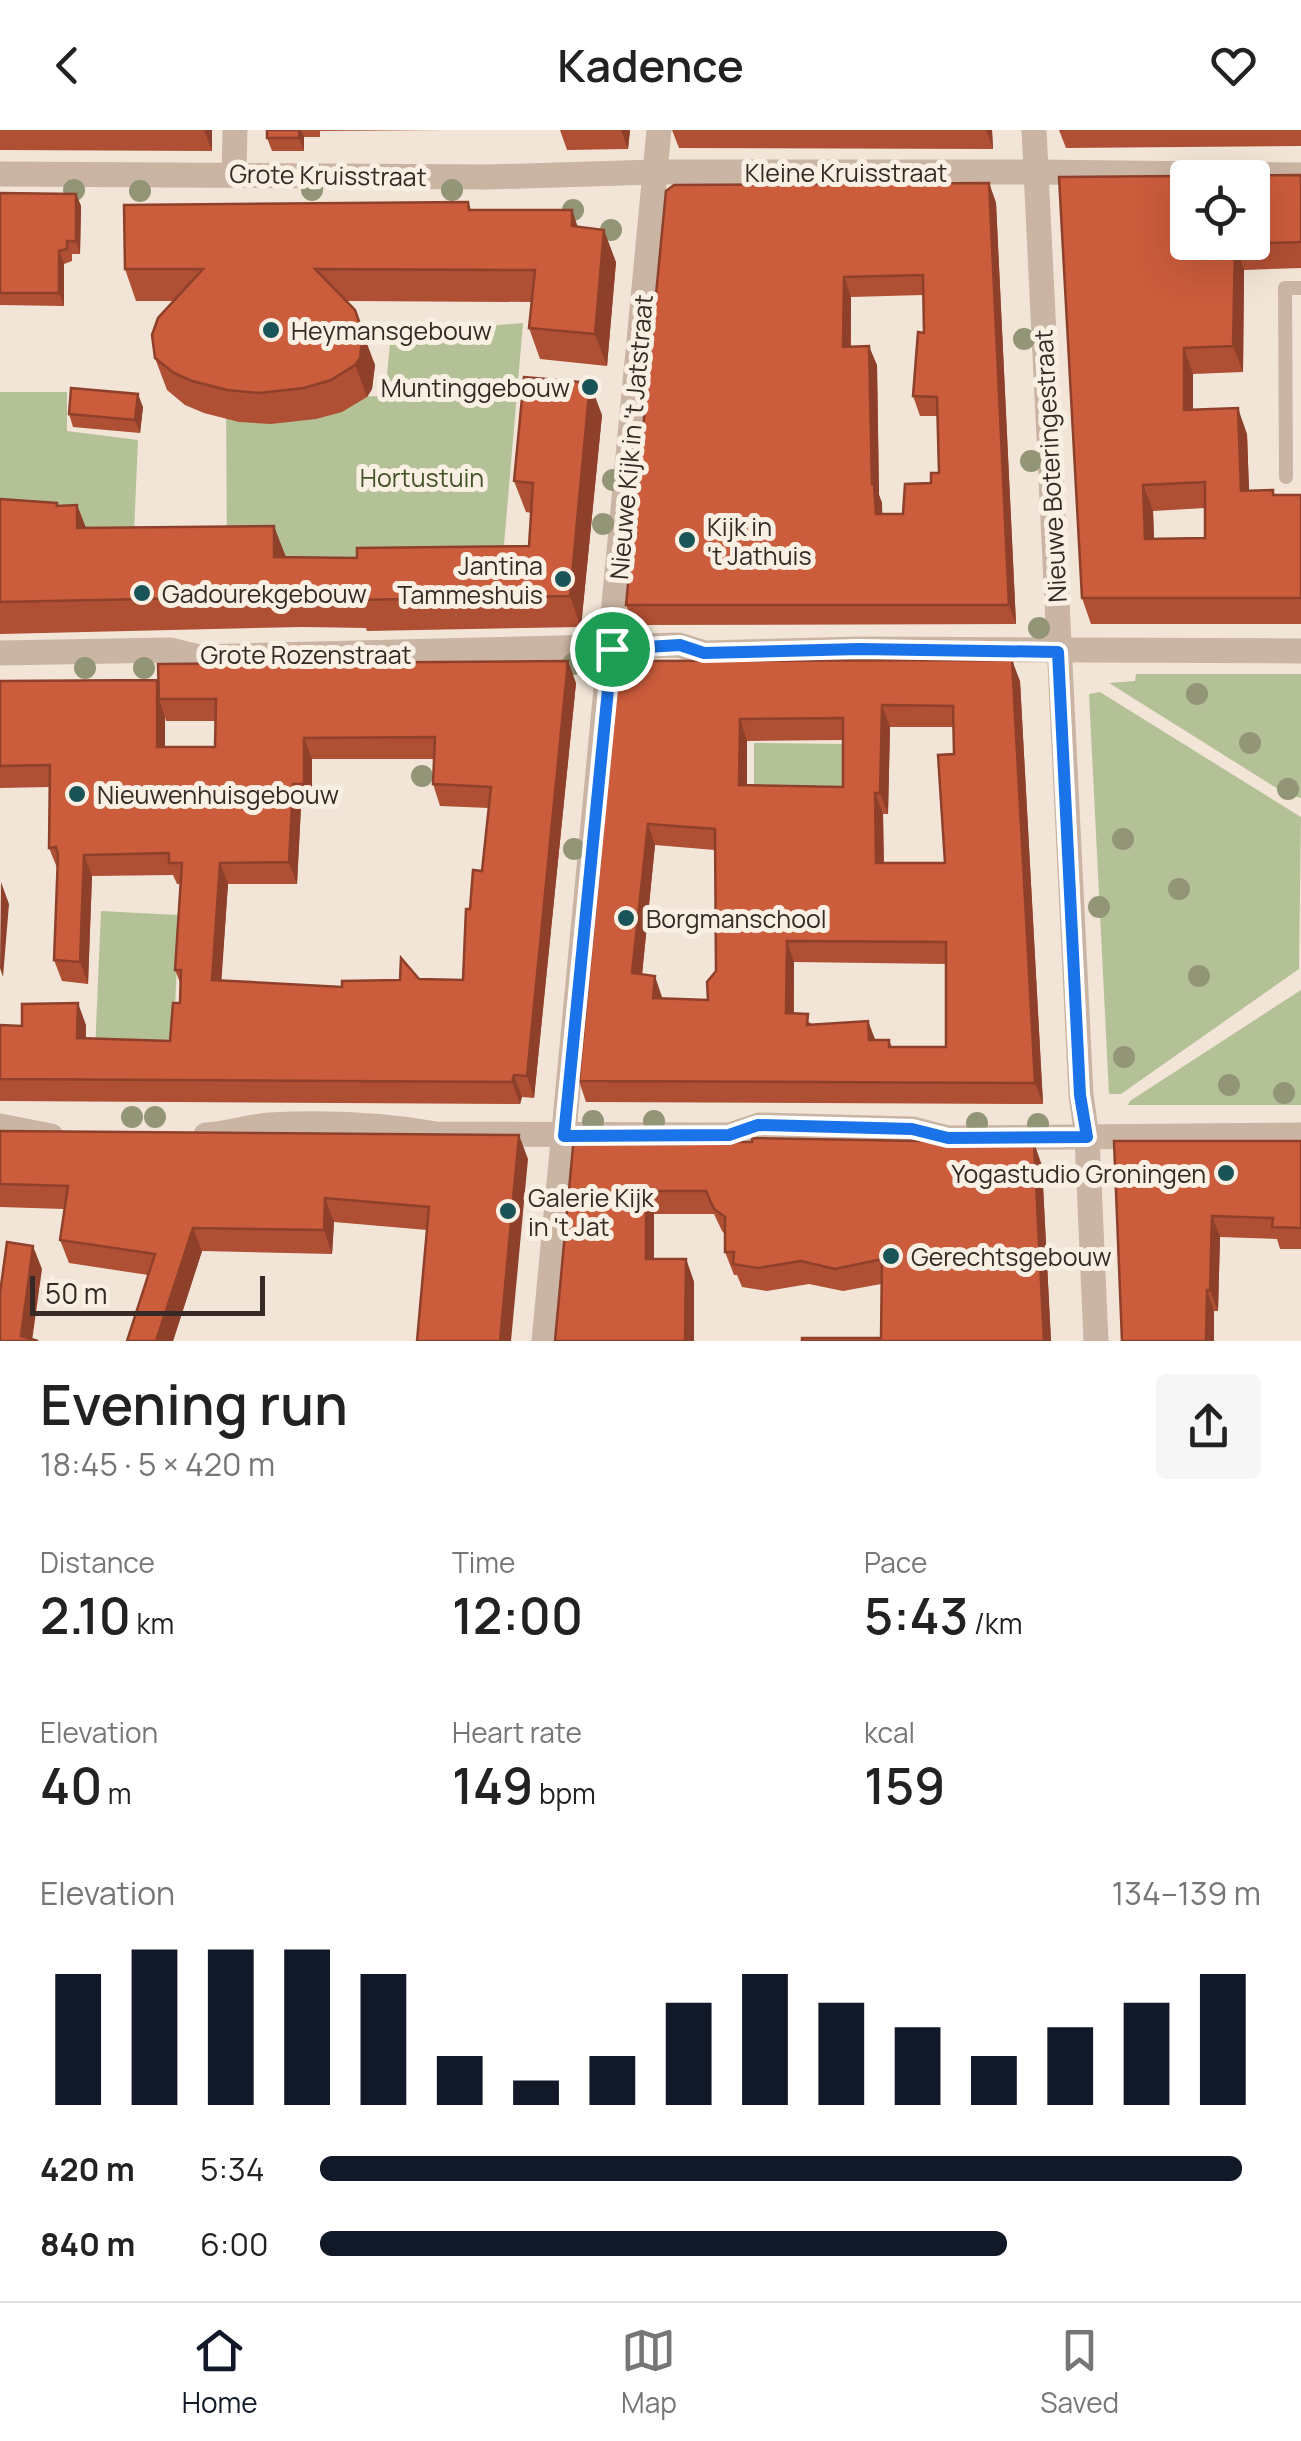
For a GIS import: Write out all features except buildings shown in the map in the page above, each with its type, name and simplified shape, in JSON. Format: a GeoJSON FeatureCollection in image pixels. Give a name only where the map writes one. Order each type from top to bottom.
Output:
{"type":"FeatureCollection","features":[{"type":"Feature","properties":{"kind":"street"},"geometry":{"type":"LineString","coordinates":[[234,174],[235,130]]}},
{"type":"Feature","properties":{"kind":"street","name":"Nieuwe Kijk in 't Jatstraat"},"geometry":{"type":"LineString","coordinates":[[544,1341],[659,130]]}},
{"type":"Feature","properties":{"kind":"street","name":"Nieuwe Boteringestraat"},"geometry":{"type":"LineString","coordinates":[[1034,130],[1080,1095],[1087,1137],[1096,1341]]}},
{"type":"Feature","properties":{"kind":"street","name":"Grote Kruisstraat"},"geometry":{"type":"LineString","coordinates":[[0,174],[488,177],[655,172]]}},
{"type":"Feature","properties":{"kind":"street","name":"Kleine Kruisstraat"},"geometry":{"type":"LineString","coordinates":[[655,172],[1301,176]]}},
{"type":"Feature","properties":{"kind":"street","name":"Grote Rozenstraat"},"geometry":{"type":"LineString","coordinates":[[0,653],[170,650],[199,657],[680,645],[704,653],[859,649],[1301,651]]}},
{"type":"Feature","properties":{"kind":"street"},"geometry":{"type":"LineString","coordinates":[[190,1135],[228,1134],[266,1125],[393,1126],[436,1134],[564,1136],[729,1135],[758,1125],[912,1129],[948,1138],[1301,1135]]}},
{"type":"Feature","properties":{"kind":"street"},"geometry":{"type":"LineString","coordinates":[[0,1126],[40,1136],[76,1136]]}},
{"type":"Feature","properties":{"kind":"lane"},"geometry":{"type":"LineString","coordinates":[[1286,477],[1286,288],[1301,288]]}},
{"type":"Feature","properties":{"kind":"green space","name":"Hortustuin"},"geometry":{"type":"Polygon","coordinates":[[[523,323],[502,568],[227,558],[226,398],[385,396],[391,333],[523,323]]]}},
{"type":"Feature","properties":{"kind":"green space"},"geometry":{"type":"Polygon","coordinates":[[[0,392],[67,392],[67,431],[138,440],[134,534],[0,530],[0,392]]]}},
{"type":"Feature","properties":{"kind":"green space"},"geometry":{"type":"Polygon","coordinates":[[[1136,674],[1301,674],[1301,798],[1286,794],[1109,683],[1135,681],[1136,674]]]}},
{"type":"Feature","properties":{"kind":"green space"},"geometry":{"type":"Polygon","coordinates":[[[1100,692],[1301,817],[1299,969],[1121,1094],[1109,1094],[1089,694],[1100,692]]]}},
{"type":"Feature","properties":{"kind":"green space"},"geometry":{"type":"Polygon","coordinates":[[[754,743],[847,744],[847,804],[754,803],[754,743]]]}},
{"type":"Feature","properties":{"kind":"green space"},"geometry":{"type":"Polygon","coordinates":[[[101,911],[179,915],[173,1055],[95,1051],[101,911]]]}},
{"type":"Feature","properties":{"kind":"green space"},"geometry":{"type":"Polygon","coordinates":[[[1301,990],[1301,1105],[1128,1105],[1130,1101],[1301,990]]]}},
{"type":"Feature","properties":{"kind":"place","name":"Heymansgebouw"},"geometry":{"type":"Point","coordinates":[271,330]}},
{"type":"Feature","properties":{"kind":"place","name":"Muntinggebouw"},"geometry":{"type":"Point","coordinates":[590,387]}},
{"type":"Feature","properties":{"kind":"place","name":"Kijk in 't Jathuis"},"geometry":{"type":"Point","coordinates":[687,540]}},
{"type":"Feature","properties":{"kind":"place","name":"Jantina Tammeshuis"},"geometry":{"type":"Point","coordinates":[563,579]}},
{"type":"Feature","properties":{"kind":"place","name":"Gadourekgebouw"},"geometry":{"type":"Point","coordinates":[142,593]}},
{"type":"Feature","properties":{"kind":"place","name":"Nieuwenhuisgebouw"},"geometry":{"type":"Point","coordinates":[77,794]}},
{"type":"Feature","properties":{"kind":"place","name":"Borgmanschool"},"geometry":{"type":"Point","coordinates":[626,918]}},
{"type":"Feature","properties":{"kind":"place","name":"Yogastudio Groningen"},"geometry":{"type":"Point","coordinates":[1226,1173]}},
{"type":"Feature","properties":{"kind":"place","name":"Galerie Kijk in 't Jat"},"geometry":{"type":"Point","coordinates":[508,1211]}},
{"type":"Feature","properties":{"kind":"place","name":"Gerechtsgebouw"},"geometry":{"type":"Point","coordinates":[891,1256]}},
{"type":"Feature","properties":{"kind":"route"},"geometry":{"type":"LineString","coordinates":[[680,645],[704,653],[859,649],[1058,652],[1080,1095],[1087,1137],[948,1138],[912,1129],[758,1125],[729,1135],[564,1136],[612,649],[680,645]]}}]}
